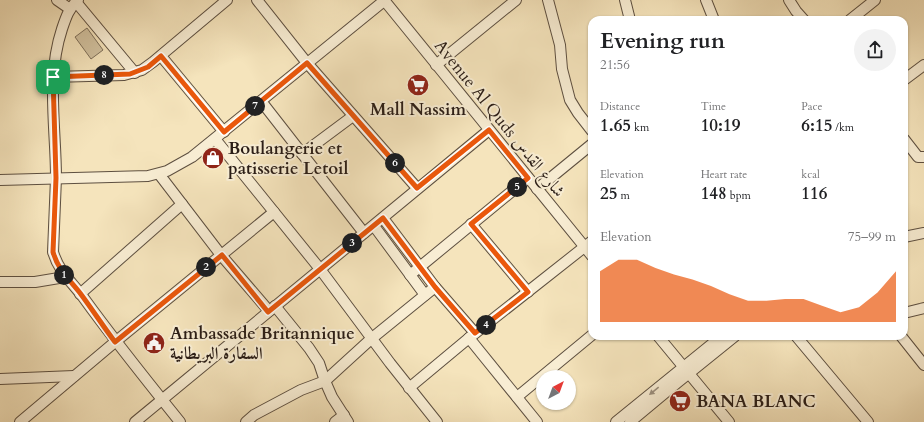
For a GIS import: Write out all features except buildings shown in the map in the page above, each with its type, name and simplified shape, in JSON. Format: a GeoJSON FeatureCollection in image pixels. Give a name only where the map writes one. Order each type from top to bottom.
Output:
{"type":"FeatureCollection","features":[{"type":"Feature","properties":{"kind":"street"},"geometry":{"type":"LineString","coordinates":[[57,0],[75,3],[135,72]]}},
{"type":"Feature","properties":{"kind":"street"},"geometry":{"type":"LineString","coordinates":[[53,77],[124,75],[148,67],[227,0]]}},
{"type":"Feature","properties":{"kind":"street"},"geometry":{"type":"LineString","coordinates":[[257,0],[307,63],[417,188]]}},
{"type":"Feature","properties":{"kind":"street"},"geometry":{"type":"LineString","coordinates":[[0,180],[148,176],[159,174],[184,163],[385,0]]}},
{"type":"Feature","properties":{"kind":"street","name":"Avenue Al Quds شارع القدس"},"geometry":{"type":"LineString","coordinates":[[385,0],[537,189],[588,244]]}},
{"type":"Feature","properties":{"kind":"street"},"geometry":{"type":"LineString","coordinates":[[436,65],[516,0]]}},
{"type":"Feature","properties":{"kind":"street"},"geometry":{"type":"LineString","coordinates":[[548,0],[560,45],[562,69],[570,100],[588,126]]}},
{"type":"Feature","properties":{"kind":"street"},"geometry":{"type":"LineString","coordinates":[[625,0],[629,16]]}},
{"type":"Feature","properties":{"kind":"street"},"geometry":{"type":"LineString","coordinates":[[706,0],[712,16]]}},
{"type":"Feature","properties":{"kind":"street"},"geometry":{"type":"LineString","coordinates":[[789,0],[800,16]]}},
{"type":"Feature","properties":{"kind":"street"},"geometry":{"type":"LineString","coordinates":[[855,16],[875,0]]}},
{"type":"Feature","properties":{"kind":"street"},"geometry":{"type":"LineString","coordinates":[[75,3],[58,44],[53,66],[56,178],[53,252],[56,263],[66,277],[115,342],[180,422]]}},
{"type":"Feature","properties":{"kind":"street"},"geometry":{"type":"LineString","coordinates":[[161,56],[224,132]]}},
{"type":"Feature","properties":{"kind":"street"},"geometry":{"type":"LineString","coordinates":[[908,77],[924,65]]}},
{"type":"Feature","properties":{"kind":"street"},"geometry":{"type":"LineString","coordinates":[[261,101],[364,233]]}},
{"type":"Feature","properties":{"kind":"street"},"geometry":{"type":"LineString","coordinates":[[302,154],[353,116]]}},
{"type":"Feature","properties":{"kind":"street"},"geometry":{"type":"LineString","coordinates":[[134,422],[489,130]]}},
{"type":"Feature","properties":{"kind":"street"},"geometry":{"type":"LineString","coordinates":[[215,139],[320,269],[371,339],[435,421]]}},
{"type":"Feature","properties":{"kind":"street"},"geometry":{"type":"LineString","coordinates":[[908,144],[918,156],[924,157]]}},
{"type":"Feature","properties":{"kind":"street"},"geometry":{"type":"LineString","coordinates":[[537,189],[588,147]]}},
{"type":"Feature","properties":{"kind":"street"},"geometry":{"type":"LineString","coordinates":[[159,174],[222,255],[309,348],[319,363],[325,381],[346,418],[335,422]]}},
{"type":"Feature","properties":{"kind":"street"},"geometry":{"type":"LineString","coordinates":[[410,275],[528,178]]}},
{"type":"Feature","properties":{"kind":"street"},"geometry":{"type":"LineString","coordinates":[[80,294],[182,204]]}},
{"type":"Feature","properties":{"kind":"street"},"geometry":{"type":"LineString","coordinates":[[20,422],[274,212]]}},
{"type":"Feature","properties":{"kind":"street"},"geometry":{"type":"LineString","coordinates":[[383,218],[537,422]]}},
{"type":"Feature","properties":{"kind":"street"},"geometry":{"type":"LineString","coordinates":[[471,224],[528,292]]}},
{"type":"Feature","properties":{"kind":"street"},"geometry":{"type":"LineString","coordinates":[[374,226],[425,295]]}},
{"type":"Feature","properties":{"kind":"street"},"geometry":{"type":"LineString","coordinates":[[908,236],[924,233]]}},
{"type":"Feature","properties":{"kind":"street"},"geometry":{"type":"LineString","coordinates":[[409,388],[588,244]]}},
{"type":"Feature","properties":{"kind":"street"},"geometry":{"type":"LineString","coordinates":[[0,282],[35,282],[66,277]]}},
{"type":"Feature","properties":{"kind":"street"},"geometry":{"type":"LineString","coordinates":[[246,422],[254,415],[301,390],[325,381],[371,339],[435,287]]}},
{"type":"Feature","properties":{"kind":"street"},"geometry":{"type":"LineString","coordinates":[[908,311],[924,308]]}},
{"type":"Feature","properties":{"kind":"street"},"geometry":{"type":"LineString","coordinates":[[517,397],[588,338]]}},
{"type":"Feature","properties":{"kind":"street"},"geometry":{"type":"LineString","coordinates":[[661,340],[729,422]]}},
{"type":"Feature","properties":{"kind":"street"},"geometry":{"type":"LineString","coordinates":[[630,422],[718,340]]}},
{"type":"Feature","properties":{"kind":"street"},"geometry":{"type":"LineString","coordinates":[[616,422],[686,370],[730,340]]}},
{"type":"Feature","properties":{"kind":"street"},"geometry":{"type":"LineString","coordinates":[[799,340],[868,422]]}},
{"type":"Feature","properties":{"kind":"street"},"geometry":{"type":"LineString","coordinates":[[904,340],[924,365]]}},
{"type":"Feature","properties":{"kind":"street"},"geometry":{"type":"LineString","coordinates":[[0,379],[74,376]]}},
{"type":"Feature","properties":{"kind":"shaded area"},"geometry":{"type":"Polygon","coordinates":[[[87,28],[103,50],[91,59],[75,37],[87,28]]]}},
{"type":"Feature","properties":{"kind":"place","name":"Mall Nassim"},"geometry":{"type":"Point","coordinates":[418,85]}},
{"type":"Feature","properties":{"kind":"place","name":"Boulangerie et patisserie Letoil"},"geometry":{"type":"Point","coordinates":[213,158]}},
{"type":"Feature","properties":{"kind":"place","name":"Ambassade Britannique السفارة البريطانية"},"geometry":{"type":"Point","coordinates":[154,343]}},
{"type":"Feature","properties":{"kind":"place","name":"BANA BLANC"},"geometry":{"type":"Point","coordinates":[680,401]}},
{"type":"Feature","properties":{"kind":"route"},"geometry":{"type":"LineString","coordinates":[[161,56],[224,132],[307,63],[417,188],[489,130],[528,178],[471,224],[528,292],[475,333],[435,287],[383,218],[268,312],[222,255],[115,342],[56,263],[53,252],[56,178],[53,77],[130,74],[148,67],[161,56]]}}]}
